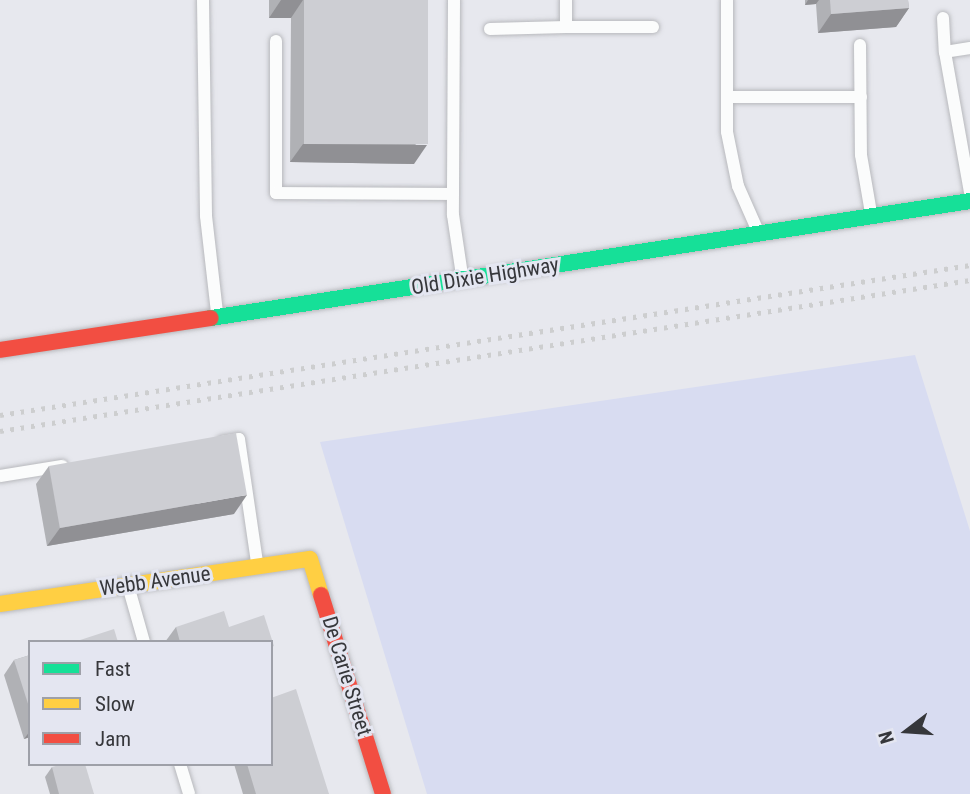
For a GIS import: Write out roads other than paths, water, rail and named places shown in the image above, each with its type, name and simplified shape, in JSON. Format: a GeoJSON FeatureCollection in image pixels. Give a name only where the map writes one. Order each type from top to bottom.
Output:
{"type":"FeatureCollection","features":[{"type":"Feature","properties":{"kind":"street","name":"Old Dixie Highway"},"geometry":{"type":"LineString","coordinates":[[0,350],[970,201]]}},
{"type":"Feature","properties":{"kind":"street","name":"Webb Avenue"},"geometry":{"type":"LineString","coordinates":[[0,604],[310,559]]}},
{"type":"Feature","properties":{"kind":"street","name":"De Carie Street"},"geometry":{"type":"LineString","coordinates":[[310,559],[383,794]]}},
{"type":"Feature","properties":{"kind":"lane"},"geometry":{"type":"LineString","coordinates":[[203,0],[206,216],[217,317]]}},
{"type":"Feature","properties":{"kind":"lane"},"geometry":{"type":"LineString","coordinates":[[454,0],[453,194],[463,279]]}},
{"type":"Feature","properties":{"kind":"lane"},"geometry":{"type":"LineString","coordinates":[[566,0],[566,27]]}},
{"type":"Feature","properties":{"kind":"lane"},"geometry":{"type":"LineString","coordinates":[[727,0],[727,97],[738,186],[760,234]]}},
{"type":"Feature","properties":{"kind":"lane"},"geometry":{"type":"LineString","coordinates":[[943,18],[945,52],[970,192]]}},
{"type":"Feature","properties":{"kind":"lane"},"geometry":{"type":"LineString","coordinates":[[490,29],[653,27]]}},
{"type":"Feature","properties":{"kind":"lane"},"geometry":{"type":"LineString","coordinates":[[276,41],[276,193],[453,194]]}},
{"type":"Feature","properties":{"kind":"lane"},"geometry":{"type":"LineString","coordinates":[[860,45],[861,97],[871,217]]}},
{"type":"Feature","properties":{"kind":"lane"},"geometry":{"type":"LineString","coordinates":[[945,52],[970,48]]}},
{"type":"Feature","properties":{"kind":"lane"},"geometry":{"type":"LineString","coordinates":[[727,97],[861,97]]}},
{"type":"Feature","properties":{"kind":"lane"},"geometry":{"type":"LineString","coordinates":[[212,443],[239,439],[258,566]]}},
{"type":"Feature","properties":{"kind":"lane"},"geometry":{"type":"LineString","coordinates":[[0,475],[80,463]]}},
{"type":"Feature","properties":{"kind":"lane"},"geometry":{"type":"LineString","coordinates":[[127,585],[143,640]]}},
{"type":"Feature","properties":{"kind":"lane"},"geometry":{"type":"LineString","coordinates":[[181,766],[189,794]]}},
{"type":"Feature","properties":{"kind":"railway"},"geometry":{"type":"LineString","coordinates":[[0,415],[970,265]]}},
{"type":"Feature","properties":{"kind":"railway"},"geometry":{"type":"LineString","coordinates":[[0,431],[970,280]]}}]}
